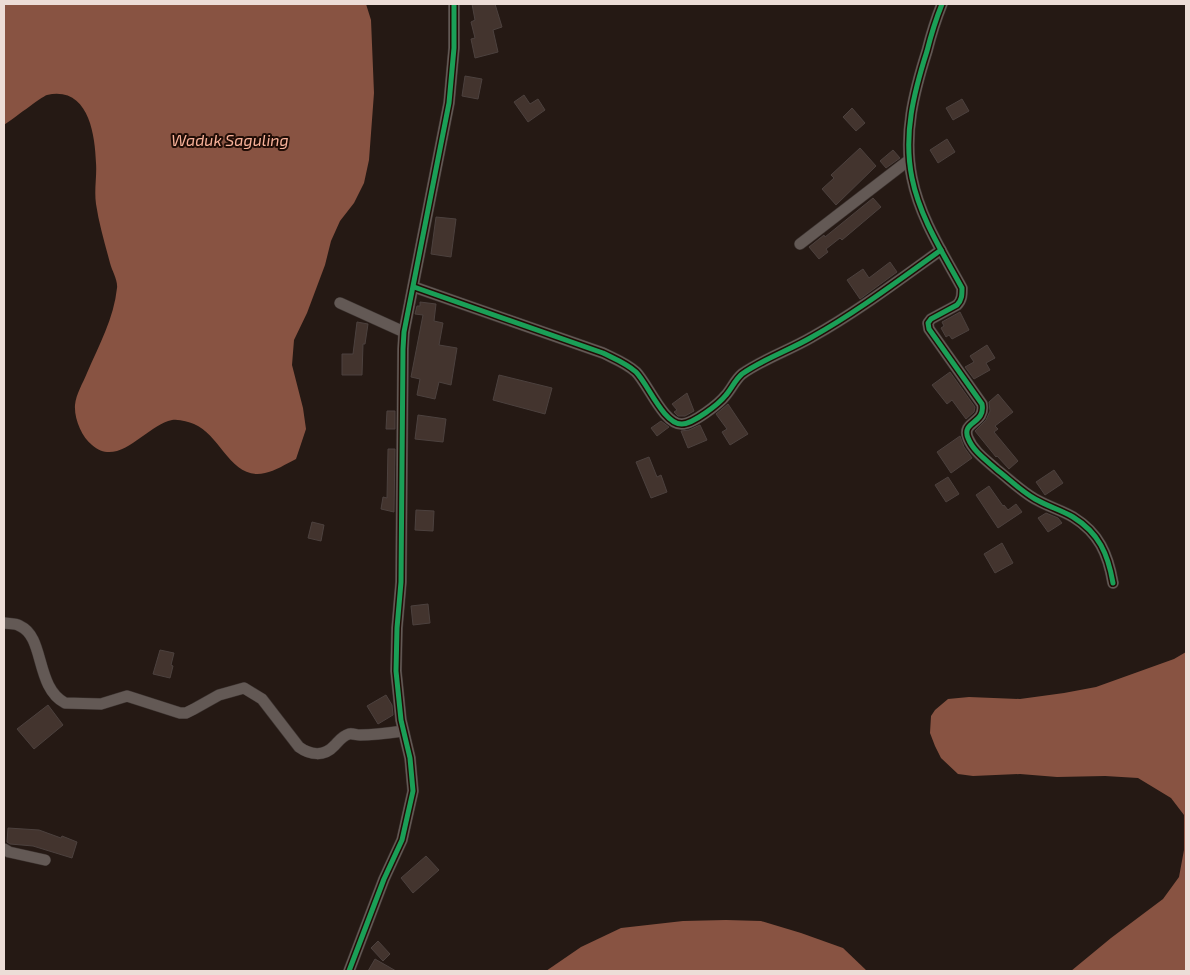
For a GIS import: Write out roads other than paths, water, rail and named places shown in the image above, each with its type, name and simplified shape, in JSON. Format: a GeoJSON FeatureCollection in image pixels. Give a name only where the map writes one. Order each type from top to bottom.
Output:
{"type":"FeatureCollection","features":[{"type":"Feature","properties":{"kind":"street"},"geometry":{"type":"LineString","coordinates":[[349,971],[406,827],[413,791],[410,758],[403,731],[396,670],[401,582],[403,349],[404,332],[449,103],[454,48],[454,4]]}},
{"type":"Feature","properties":{"kind":"street"},"geometry":{"type":"LineString","coordinates":[[942,4],[919,76],[911,110],[908,133],[909,160],[918,201],[930,230],[962,288],[962,296],[961,301],[957,305],[931,319],[928,323],[929,329],[982,404],[984,411],[981,416],[966,430],[967,437],[973,447],[1034,499],[1072,517],[1089,529],[1100,543],[1109,561],[1113,583]]}},
{"type":"Feature","properties":{"kind":"street"},"geometry":{"type":"LineString","coordinates":[[800,244],[909,160]]}},
{"type":"Feature","properties":{"kind":"street"},"geometry":{"type":"LineString","coordinates":[[414,287],[603,353],[623,362],[637,373],[664,413],[673,422],[682,424],[693,420],[714,406],[725,397],[739,377],[751,368],[821,332],[855,311],[941,250]]}},
{"type":"Feature","properties":{"kind":"street"},"geometry":{"type":"LineString","coordinates":[[340,303],[404,332]]}},
{"type":"Feature","properties":{"kind":"street"},"geometry":{"type":"LineString","coordinates":[[4,623],[17,624],[29,633],[35,645],[49,689],[59,700],[64,702],[102,704],[127,696],[142,699],[180,713],[186,713],[219,695],[244,688],[262,698],[286,733],[299,747],[306,752],[314,754],[324,753],[332,748],[340,738],[350,734],[360,735],[403,731]]}},
{"type":"Feature","properties":{"kind":"street"},"geometry":{"type":"LineString","coordinates":[[4,849],[9,852],[44,860]]}},
{"type":"Feature","properties":{"kind":"water","name":"Waduk Saguling"},"geometry":{"type":"Polygon","coordinates":[[[4,4],[366,4],[371,20],[374,93],[369,160],[364,183],[354,203],[340,221],[331,241],[325,265],[307,313],[294,340],[292,365],[303,408],[306,429],[296,459],[269,472],[253,474],[235,464],[212,437],[203,430],[194,424],[178,420],[162,423],[122,449],[112,452],[102,451],[92,445],[85,437],[79,427],[75,405],[113,310],[117,288],[96,204],[94,138],[86,114],[80,105],[72,98],[61,94],[47,95],[4,125],[4,4]]]}},
{"type":"Feature","properties":{"kind":"water"},"geometry":{"type":"Polygon","coordinates":[[[1186,652],[1186,971],[1071,971],[1163,899],[1179,877],[1184,850],[1184,815],[1171,798],[1138,778],[1105,776],[1057,777],[1020,774],[973,776],[958,774],[941,758],[935,746],[930,733],[931,716],[948,699],[969,697],[1020,699],[1096,687],[1174,659],[1186,652]]]}},
{"type":"Feature","properties":{"kind":"water"},"geometry":{"type":"Polygon","coordinates":[[[683,921],[761,921],[843,948],[867,971],[546,971],[581,947],[621,928],[683,921]]]}}]}
